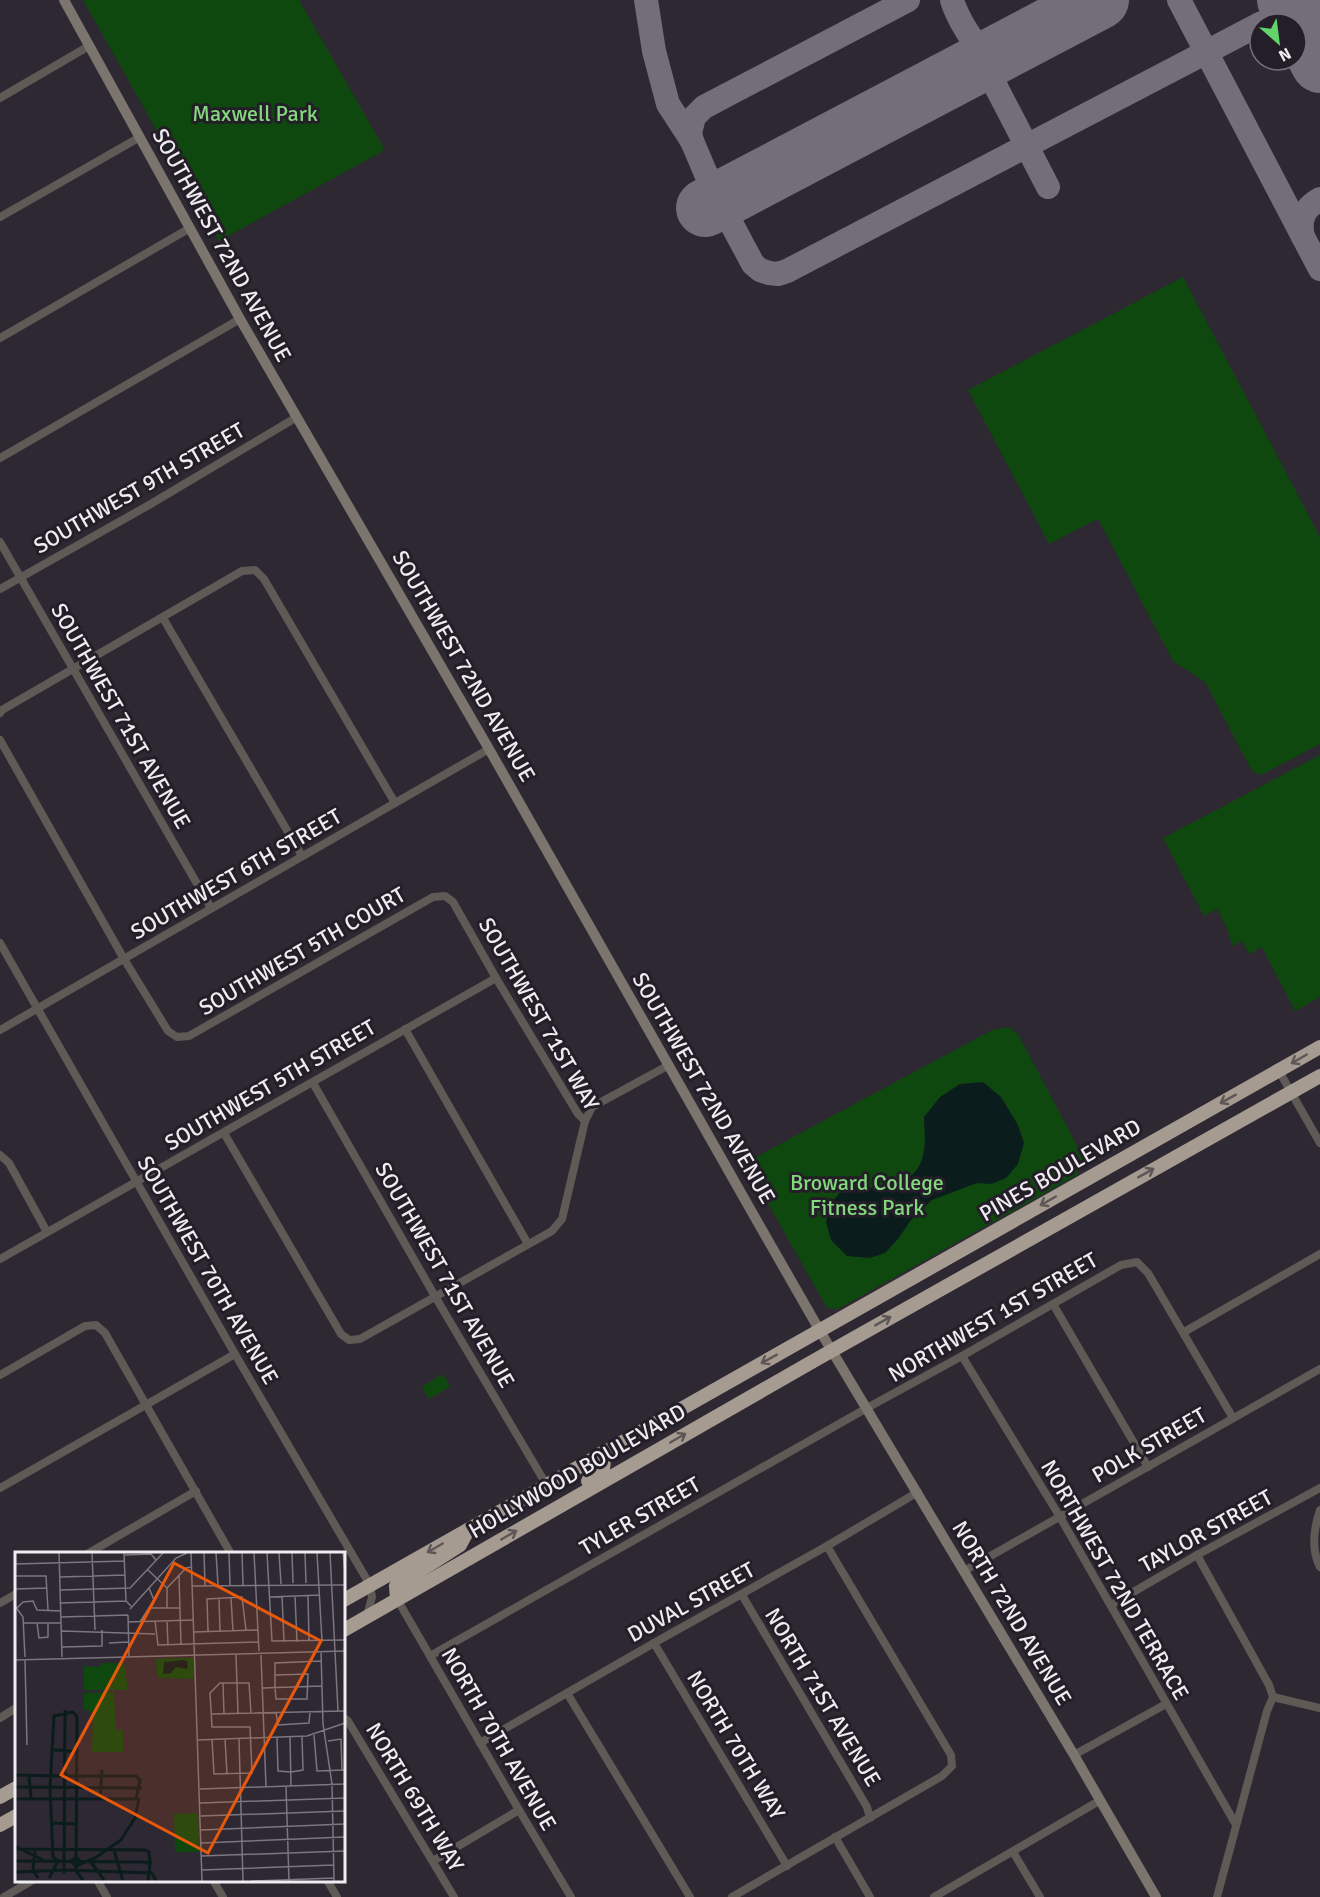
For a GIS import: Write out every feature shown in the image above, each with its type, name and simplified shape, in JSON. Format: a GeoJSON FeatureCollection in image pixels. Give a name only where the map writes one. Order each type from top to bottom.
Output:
{"type":"FeatureCollection","features":[{"type":"Feature","properties":{"kind":"highway","name":"PINES BOULEVARD"},"geometry":{"type":"LineString","coordinates":[[820,1331],[1320,1047]]}},
{"type":"Feature","properties":{"kind":"highway","name":"PINES BOULEVARD"},"geometry":{"type":"LineString","coordinates":[[832,1350],[1320,1076]]}},
{"type":"Feature","properties":{"kind":"highway"},"geometry":{"type":"LineString","coordinates":[[1095,1202],[1100,1189],[1099,1172]]}},
{"type":"Feature","properties":{"kind":"highway","name":"HOLLYWOOD BOULEVARD"},"geometry":{"type":"LineString","coordinates":[[345,1599],[820,1331]]}},
{"type":"Feature","properties":{"kind":"highway","name":"HOLLYWOOD BOULEVARD"},"geometry":{"type":"LineString","coordinates":[[345,1628],[832,1350]]}},
{"type":"Feature","properties":{"kind":"highway"},"geometry":{"type":"LineString","coordinates":[[541,1516],[541,1508],[598,1475],[605,1463],[602,1453]]}},
{"type":"Feature","properties":{"kind":"highway"},"geometry":{"type":"LineString","coordinates":[[397,1599],[396,1586],[460,1545],[469,1528]]}},
{"type":"Feature","properties":{"kind":"highway"},"geometry":{"type":"LineString","coordinates":[[0,1797],[15,1789]]}},
{"type":"Feature","properties":{"kind":"highway"},"geometry":{"type":"LineString","coordinates":[[0,1825],[15,1817]]}},
{"type":"Feature","properties":{"kind":"street","name":"SOUTHWEST 72ND AVENUE"},"geometry":{"type":"LineString","coordinates":[[64,0],[240,319],[352,510],[832,1350]]}},
{"type":"Feature","properties":{"kind":"street"},"geometry":{"type":"LineString","coordinates":[[0,98],[89,46]]}},
{"type":"Feature","properties":{"kind":"street"},"geometry":{"type":"LineString","coordinates":[[0,217],[140,137]]}},
{"type":"Feature","properties":{"kind":"street"},"geometry":{"type":"LineString","coordinates":[[0,338],[190,228]]}},
{"type":"Feature","properties":{"kind":"street"},"geometry":{"type":"LineString","coordinates":[[0,458],[240,319]]}},
{"type":"Feature","properties":{"kind":"street","name":"SOUTHWEST 9TH STREET"},"geometry":{"type":"LineString","coordinates":[[0,589],[149,505],[297,417]]}},
{"type":"Feature","properties":{"kind":"street","name":"SOUTHWEST 71ST AVENUE"},"geometry":{"type":"LineString","coordinates":[[0,542],[211,908]]}},
{"type":"Feature","properties":{"kind":"street"},"geometry":{"type":"LineString","coordinates":[[0,713],[242,571],[255,570],[264,579],[395,803]]}},
{"type":"Feature","properties":{"kind":"street"},"geometry":{"type":"LineString","coordinates":[[163,618],[302,856]]}},
{"type":"Feature","properties":{"kind":"street"},"geometry":{"type":"LineString","coordinates":[[0,740],[124,959]]}},
{"type":"Feature","properties":{"kind":"street","name":"SOUTHWEST 6TH STREET"},"geometry":{"type":"LineString","coordinates":[[0,1030],[489,749]]}},
{"type":"Feature","properties":{"kind":"street","name":"SOUTHWEST 5TH COURT"},"geometry":{"type":"LineString","coordinates":[[124,959],[168,1031],[177,1037],[189,1036],[433,897],[445,896]]}},
{"type":"Feature","properties":{"kind":"street","name":"SOUTHWEST 71ST WAY"},"geometry":{"type":"LineString","coordinates":[[224,1133],[340,1334],[349,1340],[360,1340],[552,1231],[562,1219],[585,1121],[578,1114],[496,978],[453,902],[445,896]]}},
{"type":"Feature","properties":{"kind":"street","name":"SOUTHWEST 70TH AVENUE"},"geometry":{"type":"LineString","coordinates":[[0,943],[370,1585]]}},
{"type":"Feature","properties":{"kind":"street","name":"SOUTHWEST 5TH STREET"},"geometry":{"type":"LineString","coordinates":[[0,1259],[496,978]]}},
{"type":"Feature","properties":{"kind":"street"},"geometry":{"type":"LineString","coordinates":[[405,1029],[528,1244]]}},
{"type":"Feature","properties":{"kind":"street"},"geometry":{"type":"LineString","coordinates":[[585,1121],[592,1107],[669,1065]]}},
{"type":"Feature","properties":{"kind":"street"},"geometry":{"type":"LineString","coordinates":[[1279,1071],[1320,1143]]}},
{"type":"Feature","properties":{"kind":"street","name":"SOUTHWEST 71ST AVENUE"},"geometry":{"type":"LineString","coordinates":[[313,1083],[546,1484]]}},
{"type":"Feature","properties":{"kind":"street"},"geometry":{"type":"LineString","coordinates":[[0,1155],[9,1163],[47,1232]]}},
{"type":"Feature","properties":{"kind":"street"},"geometry":{"type":"LineString","coordinates":[[1233,1418],[1184,1332],[1320,1254]]}},
{"type":"Feature","properties":{"kind":"street","name":"NORTHWEST 1ST STREET"},"geometry":{"type":"LineString","coordinates":[[867,1408],[1121,1265],[1137,1262],[1148,1273],[1184,1332]]}},
{"type":"Feature","properties":{"kind":"street"},"geometry":{"type":"LineString","coordinates":[[1053,1304],[1148,1467]]}},
{"type":"Feature","properties":{"kind":"street"},"geometry":{"type":"LineString","coordinates":[[0,1375],[85,1326],[96,1325],[105,1333],[147,1403],[230,1552]]}},
{"type":"Feature","properties":{"kind":"street","name":"NORTH 72ND AVENUE"},"geometry":{"type":"LineString","coordinates":[[832,1350],[1074,1755],[1156,1897]]}},
{"type":"Feature","properties":{"kind":"street"},"geometry":{"type":"LineString","coordinates":[[0,1488],[235,1354]]}},
{"type":"Feature","properties":{"kind":"street","name":"NORTHWEST 72ND TERRACE"},"geometry":{"type":"LineString","coordinates":[[962,1356],[1060,1517],[1235,1823]]}},
{"type":"Feature","properties":{"kind":"street","name":"POLK STREET"},"geometry":{"type":"LineString","coordinates":[[964,1571],[1320,1369]]}},
{"type":"Feature","properties":{"kind":"street","name":"TYLER STREET"},"geometry":{"type":"LineString","coordinates":[[430,1656],[867,1408]]}},
{"type":"Feature","properties":{"kind":"street","name":"TAYLOR STREET"},"geometry":{"type":"LineString","coordinates":[[1111,1605],[1320,1488]]}},
{"type":"Feature","properties":{"kind":"street"},"geometry":{"type":"LineString","coordinates":[[90,1552],[196,1491]]}},
{"type":"Feature","properties":{"kind":"street","name":"DUVAL STREET"},"geometry":{"type":"LineString","coordinates":[[480,1743],[918,1492]]}},
{"type":"Feature","properties":{"kind":"street"},"geometry":{"type":"LineString","coordinates":[[1320,1510],[1314,1541],[1320,1567]]}},
{"type":"Feature","properties":{"kind":"street"},"geometry":{"type":"LineString","coordinates":[[732,1897],[942,1776],[952,1766],[951,1755],[827,1546]]}},
{"type":"Feature","properties":{"kind":"street"},"geometry":{"type":"LineString","coordinates":[[1197,1555],[1269,1685],[1273,1697],[1235,1823],[1217,1897]]}},
{"type":"Feature","properties":{"kind":"street"},"geometry":{"type":"LineString","coordinates":[[367,1616],[372,1597],[370,1585]]}},
{"type":"Feature","properties":{"kind":"street"},"geometry":{"type":"LineString","coordinates":[[0,1604],[15,1595]]}},
{"type":"Feature","properties":{"kind":"street","name":"NORTH 71ST AVENUE"},"geometry":{"type":"LineString","coordinates":[[741,1595],[867,1807],[870,1818]]}},
{"type":"Feature","properties":{"kind":"street","name":"NORTH 70TH AVENUE"},"geometry":{"type":"LineString","coordinates":[[397,1599],[571,1897]]}},
{"type":"Feature","properties":{"kind":"street","name":"NORTH 70TH WAY"},"geometry":{"type":"LineString","coordinates":[[654,1643],[787,1866]]}},
{"type":"Feature","properties":{"kind":"street"},"geometry":{"type":"LineString","coordinates":[[567,1693],[690,1897]]}},
{"type":"Feature","properties":{"kind":"street"},"geometry":{"type":"LineString","coordinates":[[1273,1697],[1320,1708]]}},
{"type":"Feature","properties":{"kind":"street"},"geometry":{"type":"LineString","coordinates":[[1074,1755],[1166,1704]]}},
{"type":"Feature","properties":{"kind":"street"},"geometry":{"type":"LineString","coordinates":[[0,1718],[15,1709]]}},
{"type":"Feature","properties":{"kind":"street","name":"NORTH 69TH WAY"},"geometry":{"type":"LineString","coordinates":[[345,1719],[454,1897]]}},
{"type":"Feature","properties":{"kind":"street"},"geometry":{"type":"LineString","coordinates":[[934,1897],[1100,1801]]}},
{"type":"Feature","properties":{"kind":"street"},"geometry":{"type":"LineString","coordinates":[[433,1861],[519,1810]]}},
{"type":"Feature","properties":{"kind":"street"},"geometry":{"type":"LineString","coordinates":[[835,1837],[870,1897]]}},
{"type":"Feature","properties":{"kind":"street"},"geometry":{"type":"LineString","coordinates":[[1013,1852],[1040,1897]]}},
{"type":"Feature","properties":{"kind":"street"},"geometry":{"type":"LineString","coordinates":[[4,1897],[31,1882]]}},
{"type":"Feature","properties":{"kind":"street"},"geometry":{"type":"LineString","coordinates":[[98,1882],[107,1897]]}},
{"type":"Feature","properties":{"kind":"street"},"geometry":{"type":"LineString","coordinates":[[214,1882],[223,1897]]}},
{"type":"Feature","properties":{"kind":"street"},"geometry":{"type":"LineString","coordinates":[[328,1882],[337,1897]]}},
{"type":"Feature","properties":{"kind":"green space","name":"Maxwell Park"},"geometry":{"type":"Polygon","coordinates":[[[83,0],[299,0],[385,150],[219,241],[83,0]]]}},
{"type":"Feature","properties":{"kind":"green space"},"geometry":{"type":"Polygon","coordinates":[[[1183,277],[1320,537],[1320,744],[1261,775],[1252,771],[1205,682],[1173,661],[1098,519],[1049,544],[968,390],[1183,277]]]}},
{"type":"Feature","properties":{"kind":"green space"},"geometry":{"type":"Polygon","coordinates":[[[1320,755],[1320,997],[1295,1011],[1262,947],[1249,954],[1242,941],[1232,946],[1227,928],[1217,909],[1204,916],[1163,838],[1320,755]]]}},
{"type":"Feature","properties":{"kind":"green space","name":"Broward College Fitness Park"},"geometry":{"type":"Polygon","coordinates":[[[1009,1027],[1018,1034],[1084,1159],[1077,1175],[838,1309],[827,1308],[745,1163],[992,1030],[1009,1027]]]}},
{"type":"Feature","properties":{"kind":"green space"},"geometry":{"type":"Polygon","coordinates":[[[443,1374],[450,1387],[429,1399],[422,1387],[443,1374]]]}},
{"type":"Feature","properties":{"kind":"shaded area"},"geometry":{"type":"Polygon","coordinates":[[[983,1082],[1001,1097],[1018,1125],[1024,1143],[1018,1164],[1006,1178],[991,1184],[977,1183],[932,1200],[911,1220],[885,1253],[870,1258],[847,1256],[831,1240],[826,1222],[831,1203],[844,1188],[882,1187],[905,1180],[914,1173],[924,1150],[924,1117],[940,1097],[960,1084],[983,1082]]]}},
{"type":"Feature","properties":{"kind":"taxiway"},"geometry":{"type":"LineString","coordinates":[[646,0],[654,51],[668,104],[692,141]]}},
{"type":"Feature","properties":{"kind":"taxiway"},"geometry":{"type":"LineString","coordinates":[[908,0],[704,107],[694,117],[690,133],[706,174],[725,197],[731,223],[753,264],[760,270],[778,274],[787,271],[1248,30]]}},
{"type":"Feature","properties":{"kind":"taxiway"},"geometry":{"type":"LineString","coordinates":[[952,0],[973,41],[982,48],[1003,51]]}},
{"type":"Feature","properties":{"kind":"taxiway"},"geometry":{"type":"LineString","coordinates":[[1179,0],[1320,269]]}},
{"type":"Feature","properties":{"kind":"taxiway"},"geometry":{"type":"LineString","coordinates":[[1303,12],[1309,0]]}},
{"type":"Feature","properties":{"kind":"taxiway"},"geometry":{"type":"LineString","coordinates":[[1003,51],[994,66],[994,83],[1048,187]]}},
{"type":"Feature","properties":{"kind":"taxiway"},"geometry":{"type":"LineString","coordinates":[[962,72],[981,75],[996,87]]}},
{"type":"Feature","properties":{"kind":"taxiway"},"geometry":{"type":"LineString","coordinates":[[1303,237],[1302,219],[1310,206],[1320,199]]}},
{"type":"Feature","properties":{"kind":"runway"},"geometry":{"type":"LineString","coordinates":[[705,208],[1100,0]]}},
{"type":"Feature","properties":{"kind":"runway"},"geometry":{"type":"LineString","coordinates":[[1286,0],[1320,64]]}}]}
